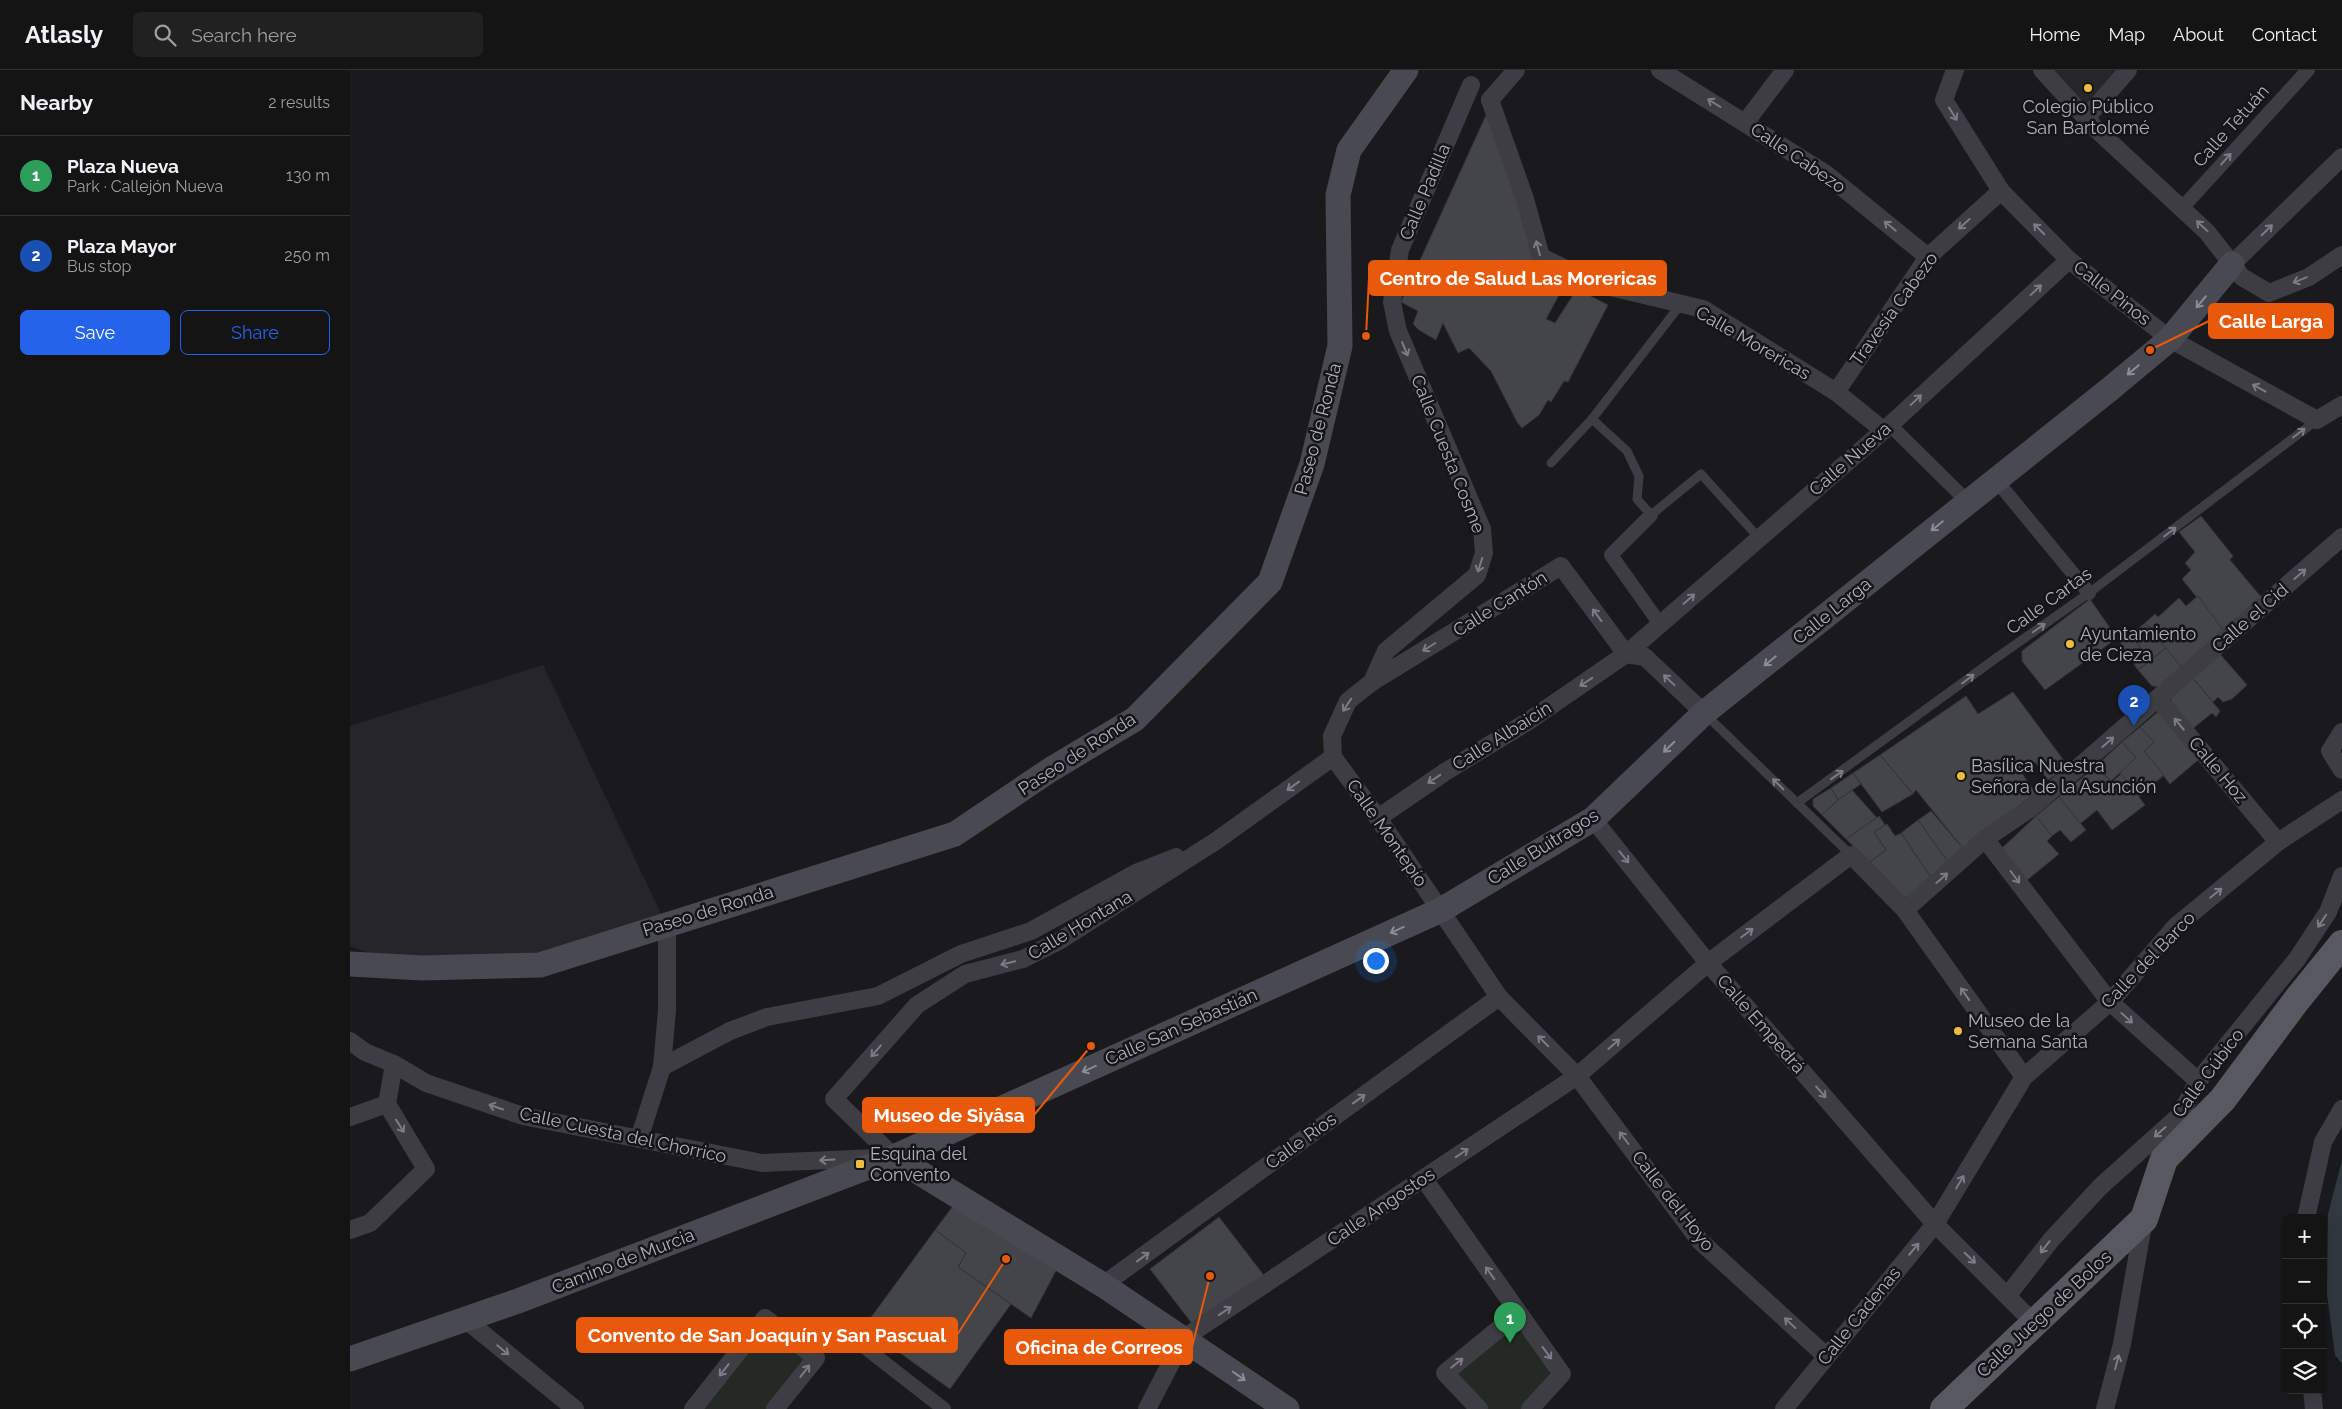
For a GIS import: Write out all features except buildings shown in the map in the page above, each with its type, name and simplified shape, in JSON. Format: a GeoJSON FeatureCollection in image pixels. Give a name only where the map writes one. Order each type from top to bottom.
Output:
{"type":"FeatureCollection","features":[{"type":"Feature","properties":{"kind":"main road","name":"Paseo de Ronda"},"geometry":{"type":"LineString","coordinates":[[350,964],[422,968],[540,965],[955,834],[1050,770],[1135,719],[1270,582],[1312,464],[1340,346],[1338,194],[1349,150],[1406,70]]}},
{"type":"Feature","properties":{"kind":"main road","name":"Calle Larga"},"geometry":{"type":"LineString","coordinates":[[1704,713],[2170,339],[2232,264]]}},
{"type":"Feature","properties":{"kind":"main road","name":"Calle Buitragos"},"geometry":{"type":"LineString","coordinates":[[1441,910],[1594,819],[1704,713]]}},
{"type":"Feature","properties":{"kind":"main road","name":"Calle San Sebastián"},"geometry":{"type":"LineString","coordinates":[[894,1157],[1441,910]]}},
{"type":"Feature","properties":{"kind":"main road"},"geometry":{"type":"LineString","coordinates":[[2144,1219],[2164,1159],[2223,1099],[2296,1001],[2342,944]]}},
{"type":"Feature","properties":{"kind":"main road"},"geometry":{"type":"LineString","coordinates":[[894,1157],[1103,1285],[1287,1409]]}},
{"type":"Feature","properties":{"kind":"main road","name":"Camino de Murcia"},"geometry":{"type":"LineString","coordinates":[[350,1359],[518,1301],[894,1157]]}},
{"type":"Feature","properties":{"kind":"main road","name":"Calle Juego de Bolos"},"geometry":{"type":"LineString","coordinates":[[1944,1409],[2144,1219]]}},
{"type":"Feature","properties":{"kind":"street"},"geometry":{"type":"LineString","coordinates":[[1490,100],[1516,70]]}},
{"type":"Feature","properties":{"kind":"street","name":"Calle Cabezo"},"geometry":{"type":"LineString","coordinates":[[1660,70],[1826,174],[1928,257]]}},
{"type":"Feature","properties":{"kind":"street"},"geometry":{"type":"LineString","coordinates":[[1745,123],[1785,70]]}},
{"type":"Feature","properties":{"kind":"street","name":"Calle Pinos"},"geometry":{"type":"LineString","coordinates":[[1955,70],[1944,100],[2001,191],[2069,260],[2170,339],[2317,420]]}},
{"type":"Feature","properties":{"kind":"street"},"geometry":{"type":"LineString","coordinates":[[2042,70],[2097,130],[2207,232],[2242,277],[2269,293],[2309,277],[2342,256]]}},
{"type":"Feature","properties":{"kind":"street"},"geometry":{"type":"LineString","coordinates":[[2087,117],[2128,70]]}},
{"type":"Feature","properties":{"kind":"street","name":"Calle Tetuán"},"geometry":{"type":"LineString","coordinates":[[2182,208],[2308,70]]}},
{"type":"Feature","properties":{"kind":"street","name":"Calle Padilla"},"geometry":{"type":"LineString","coordinates":[[1474,78],[1490,100]]}},
{"type":"Feature","properties":{"kind":"street","name":"Calle Padilla"},"geometry":{"type":"LineString","coordinates":[[1392,302],[1400,250],[1474,78]]}},
{"type":"Feature","properties":{"kind":"street","name":"Calle Morericas"},"geometry":{"type":"LineString","coordinates":[[1490,100],[1524,199],[1540,258],[1598,284],[1703,309],[1836,392],[1886,427]]}},
{"type":"Feature","properties":{"kind":"street"},"geometry":{"type":"LineString","coordinates":[[2232,264],[2342,157]]}},
{"type":"Feature","properties":{"kind":"street","name":"Travesía Cabezo"},"geometry":{"type":"LineString","coordinates":[[1836,392],[1928,257],[2001,191]]}},
{"type":"Feature","properties":{"kind":"street","name":"Calle Nueva"},"geometry":{"type":"LineString","coordinates":[[1626,654],[1886,427],[2069,260]]}},
{"type":"Feature","properties":{"kind":"street","name":"Calle Cuesta Cosme"},"geometry":{"type":"LineString","coordinates":[[1333,757],[1332,736],[1348,701],[1372,682],[1386,650],[1477,574],[1484,553],[1482,530],[1398,331],[1392,302]]}},
{"type":"Feature","properties":{"kind":"street"},"geometry":{"type":"LineString","coordinates":[[2317,420],[2342,405]]}},
{"type":"Feature","properties":{"kind":"street"},"geometry":{"type":"LineString","coordinates":[[1886,427],[1968,502]]}},
{"type":"Feature","properties":{"kind":"street"},"geometry":{"type":"LineString","coordinates":[[1996,480],[2089,593]]}},
{"type":"Feature","properties":{"kind":"street"},"geometry":{"type":"LineString","coordinates":[[1651,515],[1611,555],[1660,624]]}},
{"type":"Feature","properties":{"kind":"street","name":"Calle el Cid"},"geometry":{"type":"LineString","coordinates":[[1905,910],[1970,855],[1986,838],[2031,808],[2342,537]]}},
{"type":"Feature","properties":{"kind":"street","name":"Calle Cantón"},"geometry":{"type":"LineString","coordinates":[[1372,682],[1561,566],[1626,654]]}},
{"type":"Feature","properties":{"kind":"street"},"geometry":{"type":"LineString","coordinates":[[1626,654],[1645,657],[1704,713]]}},
{"type":"Feature","properties":{"kind":"street","name":"Calle Albaicín"},"geometry":{"type":"LineString","coordinates":[[1378,818],[1445,772],[1527,722],[1626,654]]}},
{"type":"Feature","properties":{"kind":"street","name":"Calle Hoz"},"geometry":{"type":"LineString","coordinates":[[2158,699],[2278,842]]}},
{"type":"Feature","properties":{"kind":"street"},"geometry":{"type":"LineString","coordinates":[[2342,732],[2330,751],[2342,770]]}},
{"type":"Feature","properties":{"kind":"street","name":"Calle Montepío"},"geometry":{"type":"LineString","coordinates":[[1333,757],[1378,818],[1499,997]]}},
{"type":"Feature","properties":{"kind":"street","name":"Calle Hontana"},"geometry":{"type":"LineString","coordinates":[[894,1157],[834,1099],[917,1005],[964,974],[1023,959],[1059,941],[1216,841],[1333,757]]}},
{"type":"Feature","properties":{"kind":"street","name":"Calle del Barco"},"geometry":{"type":"LineString","coordinates":[[1935,1224],[2024,1077],[2110,1002],[2176,926],[2278,842],[2342,800]]}},
{"type":"Feature","properties":{"kind":"street","name":"Calle Empedrá"},"geometry":{"type":"LineString","coordinates":[[1594,819],[1708,963],[1935,1224],[2034,1323]]}},
{"type":"Feature","properties":{"kind":"street"},"geometry":{"type":"LineString","coordinates":[[1986,838],[2110,1002],[2198,1081]]}},
{"type":"Feature","properties":{"kind":"street"},"geometry":{"type":"LineString","coordinates":[[662,1067],[730,1031],[767,1017],[878,996],[961,954],[1031,931],[1138,872],[1216,841]]}},
{"type":"Feature","properties":{"kind":"street"},"geometry":{"type":"LineString","coordinates":[[1851,855],[1905,910],[2024,1077]]}},
{"type":"Feature","properties":{"kind":"street","name":"Calle Angostos"},"geometry":{"type":"LineString","coordinates":[[1184,1338],[1577,1076],[1708,963],[1851,855]]}},
{"type":"Feature","properties":{"kind":"street","name":"Calle Cúbico"},"geometry":{"type":"LineString","coordinates":[[2008,1295],[2051,1240],[2100,1187],[2180,1115],[2198,1081],[2297,959],[2328,912],[2342,876]]}},
{"type":"Feature","properties":{"kind":"street"},"geometry":{"type":"LineString","coordinates":[[639,1139],[662,1067],[668,1010],[667,924]]}},
{"type":"Feature","properties":{"kind":"street","name":"Calle del Hoyo"},"geometry":{"type":"LineString","coordinates":[[1499,997],[1577,1076],[1700,1241],[1826,1356]]}},
{"type":"Feature","properties":{"kind":"street","name":"Calle Ríos"},"geometry":{"type":"LineString","coordinates":[[1103,1285],[1499,997]]}},
{"type":"Feature","properties":{"kind":"street","name":"Calle Cuesta del Chorrico"},"geometry":{"type":"LineString","coordinates":[[350,1041],[358,1052],[394,1064],[426,1083],[523,1116],[762,1163],[894,1157]]}},
{"type":"Feature","properties":{"kind":"street"},"geometry":{"type":"LineString","coordinates":[[350,1230],[370,1223],[426,1169],[387,1104],[394,1064]]}},
{"type":"Feature","properties":{"kind":"street"},"geometry":{"type":"LineString","coordinates":[[350,1117],[387,1104]]}},
{"type":"Feature","properties":{"kind":"street"},"geometry":{"type":"LineString","coordinates":[[2307,1214],[2323,1142],[2342,1110]]}},
{"type":"Feature","properties":{"kind":"street"},"geometry":{"type":"LineString","coordinates":[[1424,1179],[1562,1374],[1530,1409]]}},
{"type":"Feature","properties":{"kind":"street"},"geometry":{"type":"LineString","coordinates":[[2105,1409],[2122,1344],[2144,1219]]}},
{"type":"Feature","properties":{"kind":"street","name":"Calle Cadenas"},"geometry":{"type":"LineString","coordinates":[[1784,1409],[1935,1224]]}},
{"type":"Feature","properties":{"kind":"street"},"geometry":{"type":"LineString","coordinates":[[1479,1409],[1444,1373],[1518,1313]]}},
{"type":"Feature","properties":{"kind":"street"},"geometry":{"type":"LineString","coordinates":[[694,1409],[765,1318],[816,1358],[775,1409]]}},
{"type":"Feature","properties":{"kind":"street"},"geometry":{"type":"LineString","coordinates":[[465,1319],[575,1409]]}},
{"type":"Feature","properties":{"kind":"street"},"geometry":{"type":"LineString","coordinates":[[1147,1409],[1184,1338]]}},
{"type":"Feature","properties":{"kind":"street"},"geometry":{"type":"LineString","coordinates":[[854,1339],[944,1409]]}},
{"type":"Feature","properties":{"kind":"street"},"geometry":{"type":"LineString","coordinates":[[2312,1394],[2314,1409]]}},
{"type":"Feature","properties":{"kind":"lane"},"geometry":{"type":"LineString","coordinates":[[1551,463],[1592,419],[1681,304]]}},
{"type":"Feature","properties":{"kind":"lane"},"geometry":{"type":"LineString","coordinates":[[1592,419],[1627,451],[1639,476],[1636,499],[1651,515],[1701,474],[1759,538]]}},
{"type":"Feature","properties":{"kind":"lane","name":"Calle Cartas"},"geometry":{"type":"LineString","coordinates":[[1797,803],[2089,593],[2317,420]]}},
{"type":"Feature","properties":{"kind":"lane"},"geometry":{"type":"LineString","coordinates":[[1704,713],[1851,855]]}},
{"type":"Feature","properties":{"kind":"shaded area","name":"Colegio Público San Bartolomé"},"geometry":{"type":"Polygon","coordinates":[[[2054,70],[2124,70],[2087,107],[2054,70]]]}},
{"type":"Feature","properties":{"kind":"shaded area"},"geometry":{"type":"Polygon","coordinates":[[[543,665],[663,918],[532,960],[373,955],[350,946],[350,726],[543,665]]]}},
{"type":"Feature","properties":{"kind":"shaded area"},"geometry":{"type":"Polygon","coordinates":[[[2342,1160],[2342,1364],[2335,1355],[2327,1294],[2328,1214],[2342,1160]]]}},
{"type":"Feature","properties":{"kind":"shaded area"},"geometry":{"type":"Polygon","coordinates":[[[1518,1313],[1562,1374],[1530,1409],[1479,1409],[1445,1373],[1518,1313]]]}},
{"type":"Feature","properties":{"kind":"shaded area"},"geometry":{"type":"Polygon","coordinates":[[[765,1318],[816,1358],[775,1409],[693,1409],[765,1318]]]}},
{"type":"Feature","properties":{"kind":"place","name":"Colegio Público San Bartolomé"},"geometry":{"type":"Point","coordinates":[2088,88]}},
{"type":"Feature","properties":{"kind":"place","name":"Centro de Salud Las Morericas"},"geometry":{"type":"Point","coordinates":[1366,336]}},
{"type":"Feature","properties":{"kind":"place","name":"Calle Larga"},"geometry":{"type":"Point","coordinates":[2150,350]}},
{"type":"Feature","properties":{"kind":"place","name":"Ayuntamiento de Cieza"},"geometry":{"type":"Point","coordinates":[2070,644]}},
{"type":"Feature","properties":{"kind":"place","name":"Plaza Mayor"},"geometry":{"type":"Point","coordinates":[2134,726]}},
{"type":"Feature","properties":{"kind":"place","name":"Basílica Nuestra Señora de la Asunción"},"geometry":{"type":"Point","coordinates":[1961,776]}},
{"type":"Feature","properties":{"kind":"place","name":"Museo de la Semana Santa"},"geometry":{"type":"Point","coordinates":[1958,1031]}},
{"type":"Feature","properties":{"kind":"place","name":"Museo de Siyâsa"},"geometry":{"type":"Point","coordinates":[1091,1046]}},
{"type":"Feature","properties":{"kind":"place","name":"Esquina del Convento"},"geometry":{"type":"Point","coordinates":[860,1164]}},
{"type":"Feature","properties":{"kind":"place","name":"Convento de San Joaquín y San Pascual"},"geometry":{"type":"Point","coordinates":[1006,1259]}},
{"type":"Feature","properties":{"kind":"place","name":"Oficina de Correos"},"geometry":{"type":"Point","coordinates":[1210,1276]}},
{"type":"Feature","properties":{"kind":"place","name":"Plaza Nueva"},"geometry":{"type":"Point","coordinates":[1510,1343]}}]}
